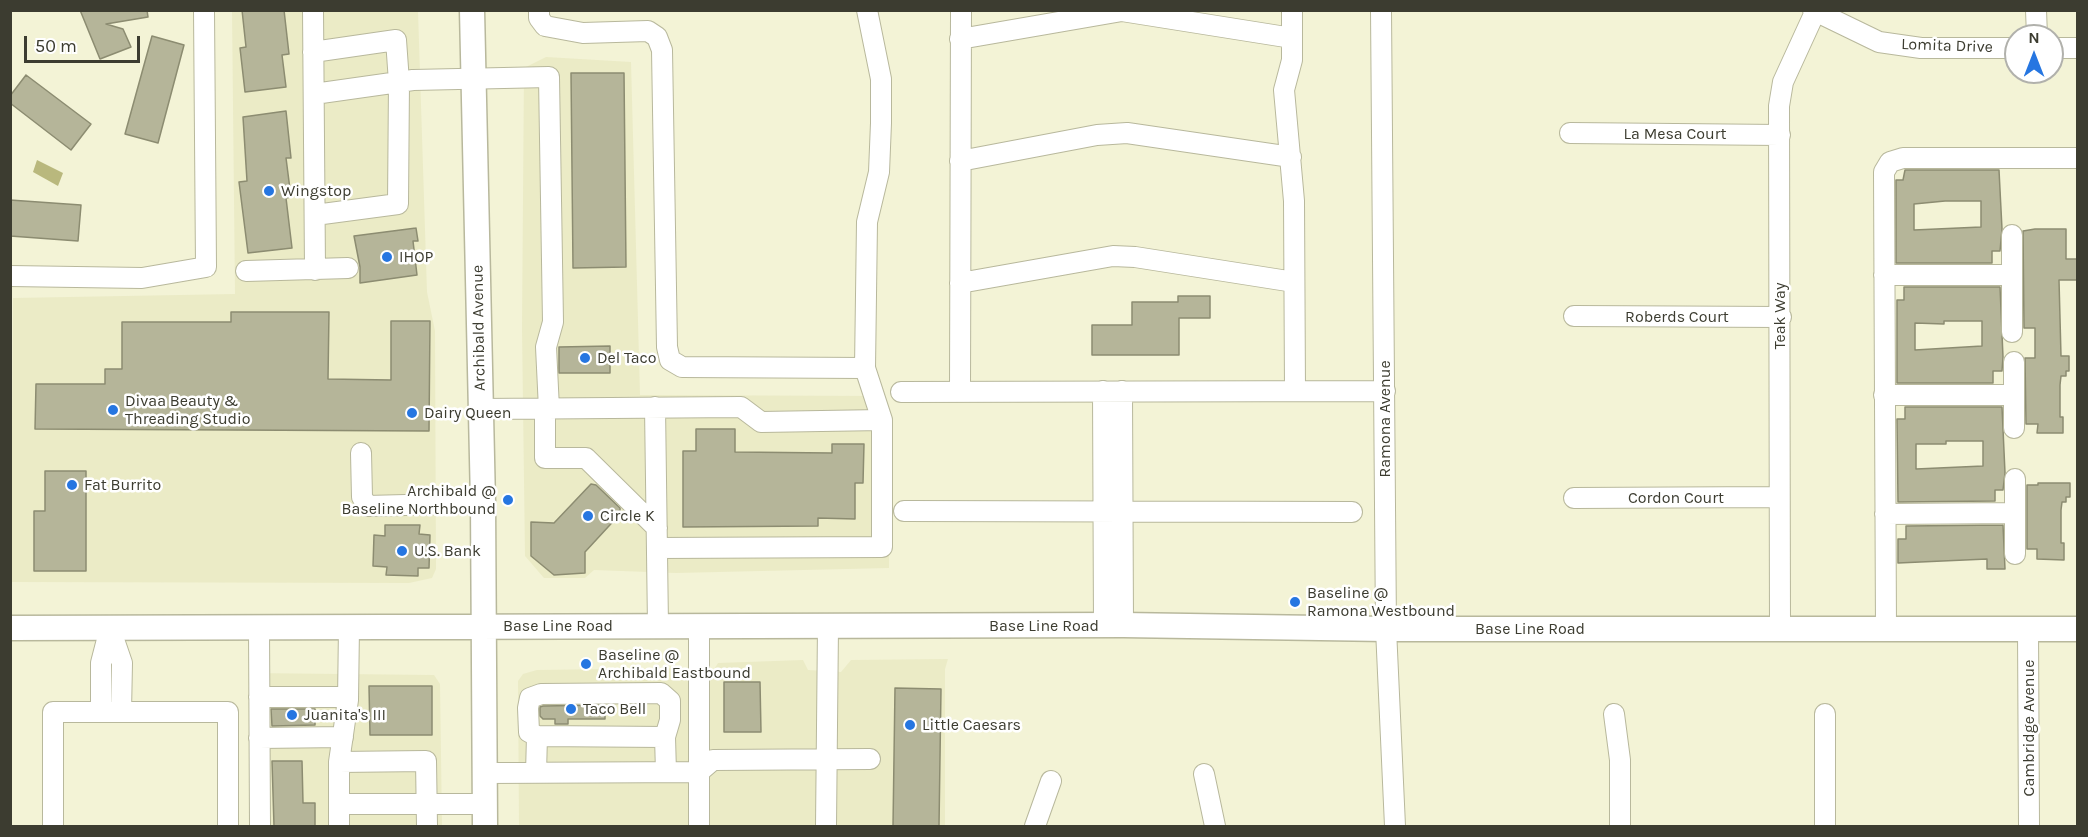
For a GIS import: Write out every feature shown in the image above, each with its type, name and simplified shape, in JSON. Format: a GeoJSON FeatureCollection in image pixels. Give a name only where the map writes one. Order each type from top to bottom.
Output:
{"type":"FeatureCollection","features":[{"type":"Feature","properties":{"kind":"main road","name":"Archibald Avenue"},"geometry":{"type":"LineString","coordinates":[[472,10],[483,503],[485,815]]}},
{"type":"Feature","properties":{"kind":"main road","name":"Base Line Road"},"geometry":{"type":"LineString","coordinates":[[10,628],[1113,625],[1386,629],[2078,629]]}},
{"type":"Feature","properties":{"kind":"street"},"geometry":{"type":"LineString","coordinates":[[10,276],[142,278],[206,267],[204,10]]}},
{"type":"Feature","properties":{"kind":"street"},"geometry":{"type":"LineString","coordinates":[[313,10],[315,270]]}},
{"type":"Feature","properties":{"kind":"street"},"geometry":{"type":"LineString","coordinates":[[539,10],[539,18],[545,26],[583,33],[648,31],[657,37],[662,50],[667,335],[670,360],[682,367],[865,368]]}},
{"type":"Feature","properties":{"kind":"street"},"geometry":{"type":"LineString","coordinates":[[657,548],[882,547],[882,420],[865,368],[867,222],[879,172],[881,79],[867,10]]}},
{"type":"Feature","properties":{"kind":"street"},"geometry":{"type":"LineString","coordinates":[[960,392],[961,10]]}},
{"type":"Feature","properties":{"kind":"street"},"geometry":{"type":"LineString","coordinates":[[1292,10],[1292,60],[1284,90],[1292,157],[1295,391]]}},
{"type":"Feature","properties":{"kind":"street","name":"Ramona Avenue"},"geometry":{"type":"LineString","coordinates":[[1381,10],[1386,629],[1395,826]]}},
{"type":"Feature","properties":{"kind":"street"},"geometry":{"type":"LineString","coordinates":[[960,39],[1122,11],[1292,38]]}},
{"type":"Feature","properties":{"kind":"street","name":"Lomita Drive"},"geometry":{"type":"LineString","coordinates":[[1815,11],[1879,42],[1921,48],[2004,48]]}},
{"type":"Feature","properties":{"kind":"street","name":"Teak Way"},"geometry":{"type":"LineString","coordinates":[[1780,629],[1779,106],[1782,82],[1815,11]]}},
{"type":"Feature","properties":{"kind":"street"},"geometry":{"type":"LineString","coordinates":[[313,52],[396,40],[399,82],[398,204],[315,215]]}},
{"type":"Feature","properties":{"kind":"street"},"geometry":{"type":"LineString","coordinates":[[314,94],[399,82],[474,77],[549,77],[553,322],[546,347],[545,458],[586,458],[657,528]]}},
{"type":"Feature","properties":{"kind":"street"},"geometry":{"type":"LineString","coordinates":[[960,161],[1097,135],[1127,133],[1292,157]]}},
{"type":"Feature","properties":{"kind":"street","name":"La Mesa Court"},"geometry":{"type":"LineString","coordinates":[[1570,133],[1780,135]]}},
{"type":"Feature","properties":{"kind":"street"},"geometry":{"type":"LineString","coordinates":[[1886,628],[1883,178],[1890,162],[1903,158],[2078,158]]}},
{"type":"Feature","properties":{"kind":"street"},"geometry":{"type":"LineString","coordinates":[[2012,235],[2012,332]]}},
{"type":"Feature","properties":{"kind":"street"},"geometry":{"type":"LineString","coordinates":[[960,283],[1113,256],[1135,256],[1294,282]]}},
{"type":"Feature","properties":{"kind":"street"},"geometry":{"type":"LineString","coordinates":[[246,271],[348,268]]}},
{"type":"Feature","properties":{"kind":"street"},"geometry":{"type":"LineString","coordinates":[[1884,275],[2012,275]]}},
{"type":"Feature","properties":{"kind":"street","name":"Roberds Court"},"geometry":{"type":"LineString","coordinates":[[1574,316],[1781,317]]}},
{"type":"Feature","properties":{"kind":"street"},"geometry":{"type":"LineString","coordinates":[[2014,362],[2014,428]]}},
{"type":"Feature","properties":{"kind":"street"},"geometry":{"type":"LineString","coordinates":[[1112,391],[1113,625]]}},
{"type":"Feature","properties":{"kind":"street"},"geometry":{"type":"LineString","coordinates":[[901,392],[1385,391]]}},
{"type":"Feature","properties":{"kind":"street"},"geometry":{"type":"LineString","coordinates":[[1884,395],[2014,395]]}},
{"type":"Feature","properties":{"kind":"street"},"geometry":{"type":"LineString","coordinates":[[655,407],[658,626]]}},
{"type":"Feature","properties":{"kind":"street"},"geometry":{"type":"LineString","coordinates":[[481,409],[741,407],[761,422],[882,420]]}},
{"type":"Feature","properties":{"kind":"street"},"geometry":{"type":"LineString","coordinates":[[361,453],[362,497],[367,506],[483,503]]}},
{"type":"Feature","properties":{"kind":"street"},"geometry":{"type":"LineString","coordinates":[[2015,479],[2015,554]]}},
{"type":"Feature","properties":{"kind":"street","name":"Cordon Court"},"geometry":{"type":"LineString","coordinates":[[1574,498],[1778,497]]}},
{"type":"Feature","properties":{"kind":"street"},"geometry":{"type":"LineString","coordinates":[[903,511],[1352,512]]}},
{"type":"Feature","properties":{"kind":"street"},"geometry":{"type":"LineString","coordinates":[[1885,514],[2015,513]]}},
{"type":"Feature","properties":{"kind":"street"},"geometry":{"type":"LineString","coordinates":[[699,626],[699,826]]}},
{"type":"Feature","properties":{"kind":"street"},"geometry":{"type":"LineString","coordinates":[[826,826],[828,626]]}},
{"type":"Feature","properties":{"kind":"street"},"geometry":{"type":"LineString","coordinates":[[259,627],[260,826]]}},
{"type":"Feature","properties":{"kind":"street"},"geometry":{"type":"LineString","coordinates":[[339,826],[339,762],[348,697],[349,627]]}},
{"type":"Feature","properties":{"kind":"street"},"geometry":{"type":"LineString","coordinates":[[101,712],[101,663],[111,628]]}},
{"type":"Feature","properties":{"kind":"street"},"geometry":{"type":"LineString","coordinates":[[111,628],[122,663],[122,712]]}},
{"type":"Feature","properties":{"kind":"street","name":"Cambridge Avenue"},"geometry":{"type":"LineString","coordinates":[[2028,629],[2029,826]]}},
{"type":"Feature","properties":{"kind":"street"},"geometry":{"type":"LineString","coordinates":[[665,736],[537,736],[529,732],[530,698],[541,694],[661,693],[670,701],[670,720],[665,736],[666,772]]}},
{"type":"Feature","properties":{"kind":"street"},"geometry":{"type":"LineString","coordinates":[[259,697],[348,697]]}},
{"type":"Feature","properties":{"kind":"street"},"geometry":{"type":"LineString","coordinates":[[53,826],[53,712],[228,712],[228,826]]}},
{"type":"Feature","properties":{"kind":"street"},"geometry":{"type":"LineString","coordinates":[[1614,714],[1620,760],[1620,826]]}},
{"type":"Feature","properties":{"kind":"street"},"geometry":{"type":"LineString","coordinates":[[1825,714],[1825,826]]}},
{"type":"Feature","properties":{"kind":"street"},"geometry":{"type":"LineString","coordinates":[[536,773],[537,736]]}},
{"type":"Feature","properties":{"kind":"street"},"geometry":{"type":"LineString","coordinates":[[259,738],[343,737]]}},
{"type":"Feature","properties":{"kind":"street"},"geometry":{"type":"LineString","coordinates":[[485,773],[699,772],[713,760],[870,759]]}},
{"type":"Feature","properties":{"kind":"street"},"geometry":{"type":"LineString","coordinates":[[339,762],[426,761],[427,826]]}},
{"type":"Feature","properties":{"kind":"street"},"geometry":{"type":"LineString","coordinates":[[1204,774],[1215,826]]}},
{"type":"Feature","properties":{"kind":"street"},"geometry":{"type":"LineString","coordinates":[[1035,826],[1051,781]]}},
{"type":"Feature","properties":{"kind":"street"},"geometry":{"type":"LineString","coordinates":[[339,804],[426,804],[485,815]]}},
{"type":"Feature","properties":{"kind":"shaded area"},"geometry":{"type":"Polygon","coordinates":[[[232,11],[418,11],[427,292],[435,331],[436,569],[432,578],[409,583],[11,582],[13,298],[235,294],[232,11]]]}},
{"type":"Feature","properties":{"kind":"shaded area"},"geometry":{"type":"Polygon","coordinates":[[[546,57],[631,62],[640,395],[883,396],[890,421],[889,568],[676,573],[594,570],[585,578],[544,578],[525,556],[522,329],[524,68],[546,57]]]}},
{"type":"Feature","properties":{"kind":"shaded area"},"geometry":{"type":"Polygon","coordinates":[[[37,160],[63,173],[58,186],[33,172],[37,160]]]}},
{"type":"Feature","properties":{"kind":"shaded area"},"geometry":{"type":"Polygon","coordinates":[[[948,659],[945,669],[945,826],[519,826],[518,681],[523,674],[537,670],[682,668],[713,671],[718,663],[803,660],[808,670],[841,672],[851,660],[948,659]]]}},
{"type":"Feature","properties":{"kind":"shaded area"},"geometry":{"type":"Polygon","coordinates":[[[249,673],[434,675],[440,684],[442,826],[250,826],[249,673]]]}},
{"type":"Feature","properties":{"kind":"building"},"geometry":{"type":"Polygon","coordinates":[[[80,10],[147,10],[148,17],[106,24],[123,29],[131,47],[100,59],[80,10]]]}},
{"type":"Feature","properties":{"kind":"building"},"geometry":{"type":"Polygon","coordinates":[[[242,10],[284,10],[289,54],[282,55],[286,87],[245,92],[240,48],[246,47],[242,10]]]}},
{"type":"Feature","properties":{"kind":"building"},"geometry":{"type":"Polygon","coordinates":[[[152,36],[184,45],[158,143],[125,134],[152,36]]]}},
{"type":"Feature","properties":{"kind":"building"},"geometry":{"type":"Polygon","coordinates":[[[571,73],[624,73],[626,267],[573,268],[571,73]]]}},
{"type":"Feature","properties":{"kind":"building"},"geometry":{"type":"Polygon","coordinates":[[[26,75],[91,124],[71,150],[10,103],[10,96],[26,75]]]}},
{"type":"Feature","properties":{"kind":"building"},"geometry":{"type":"Polygon","coordinates":[[[286,111],[291,158],[286,158],[291,197],[286,198],[292,248],[248,253],[239,182],[247,181],[243,117],[286,111]]]}},
{"type":"Feature","properties":{"kind":"building"},"geometry":{"type":"Polygon","coordinates":[[[1905,170],[1999,170],[2002,229],[2000,251],[1992,251],[1992,263],[1896,263],[1896,180],[1903,180],[1905,170]],[[1981,201],[1914,204],[1914,230],[1981,227],[1981,201]]]}},
{"type":"Feature","properties":{"kind":"building"},"geometry":{"type":"Polygon","coordinates":[[[10,200],[81,205],[78,241],[10,236],[10,200]]]}},
{"type":"Feature","properties":{"kind":"building"},"geometry":{"type":"Polygon","coordinates":[[[416,228],[418,241],[413,241],[417,275],[360,283],[360,267],[354,236],[416,228]]]}},
{"type":"Feature","properties":{"kind":"building"},"geometry":{"type":"Polygon","coordinates":[[[2066,229],[2066,259],[2078,259],[2078,280],[2059,280],[2061,356],[2069,356],[2069,371],[2066,371],[2066,376],[2061,376],[2060,385],[2060,417],[2063,417],[2063,433],[2037,433],[2038,424],[2026,424],[2025,358],[2035,358],[2035,328],[2024,328],[2023,231],[2066,229]]]}},
{"type":"Feature","properties":{"kind":"building"},"geometry":{"type":"Polygon","coordinates":[[[1904,287],[2000,287],[2002,371],[1993,371],[1993,383],[1897,383],[1897,300],[1904,300],[1904,287]],[[1944,321],[1944,324],[1915,323],[1915,350],[1982,346],[1982,321],[1944,321]]]}},
{"type":"Feature","properties":{"kind":"building"},"geometry":{"type":"Polygon","coordinates":[[[1178,296],[1210,296],[1210,318],[1179,318],[1179,355],[1092,355],[1092,325],[1132,325],[1132,302],[1178,302],[1178,296]]]}},
{"type":"Feature","properties":{"kind":"building"},"geometry":{"type":"Polygon","coordinates":[[[231,312],[329,312],[328,379],[391,380],[391,321],[430,321],[429,431],[35,429],[36,384],[105,384],[105,369],[122,369],[122,322],[231,322],[231,312]]]}},
{"type":"Feature","properties":{"kind":"building"},"geometry":{"type":"Polygon","coordinates":[[[610,346],[610,373],[559,373],[559,347],[610,346]]]}},
{"type":"Feature","properties":{"kind":"building"},"geometry":{"type":"Polygon","coordinates":[[[1905,407],[2002,407],[2005,473],[2003,490],[1995,490],[1995,501],[1898,502],[1897,419],[1905,419],[1905,407]],[[1983,441],[1916,444],[1916,469],[1983,466],[1983,441]]]}},
{"type":"Feature","properties":{"kind":"building"},"geometry":{"type":"Polygon","coordinates":[[[696,429],[735,429],[735,452],[832,453],[832,444],[864,444],[863,483],[855,483],[855,519],[818,518],[818,526],[683,527],[683,451],[696,451],[696,429]]]}},
{"type":"Feature","properties":{"kind":"building"},"geometry":{"type":"Polygon","coordinates":[[[45,471],[86,471],[86,571],[34,571],[34,511],[45,511],[45,471]]]}},
{"type":"Feature","properties":{"kind":"building"},"geometry":{"type":"Polygon","coordinates":[[[2038,483],[2070,483],[2070,497],[2066,497],[2066,502],[2062,502],[2061,510],[2061,543],[2064,543],[2064,560],[2037,559],[2037,549],[2027,549],[2027,485],[2038,485],[2038,483]]]}},
{"type":"Feature","properties":{"kind":"building"},"geometry":{"type":"Polygon","coordinates":[[[591,484],[596,485],[620,508],[620,514],[585,552],[585,573],[554,575],[531,556],[531,522],[554,523],[591,484]]]}},
{"type":"Feature","properties":{"kind":"building","name":"U.S. Bank"},"geometry":{"type":"Polygon","coordinates":[[[385,525],[420,525],[419,534],[430,535],[429,568],[418,568],[418,576],[386,575],[387,567],[373,566],[374,535],[385,536],[385,525]]]}},
{"type":"Feature","properties":{"kind":"building"},"geometry":{"type":"Polygon","coordinates":[[[2003,525],[2005,569],[1987,569],[1987,559],[1898,563],[1898,539],[1906,539],[1906,526],[2003,525]]]}},
{"type":"Feature","properties":{"kind":"building"},"geometry":{"type":"Polygon","coordinates":[[[724,682],[760,682],[761,732],[724,732],[724,682]]]}},
{"type":"Feature","properties":{"kind":"building"},"geometry":{"type":"Polygon","coordinates":[[[369,686],[432,686],[432,735],[370,735],[369,686]]]}},
{"type":"Feature","properties":{"kind":"building"},"geometry":{"type":"Polygon","coordinates":[[[895,688],[941,689],[939,826],[893,826],[895,688]]]}},
{"type":"Feature","properties":{"kind":"building","name":"Taco Bell"},"geometry":{"type":"Polygon","coordinates":[[[605,705],[605,719],[568,719],[568,724],[555,724],[555,719],[543,719],[540,716],[540,707],[543,706],[605,705]]]}},
{"type":"Feature","properties":{"kind":"building","name":"Juanita's III"},"geometry":{"type":"Polygon","coordinates":[[[271,709],[315,709],[315,725],[272,726],[271,709]]]}},
{"type":"Feature","properties":{"kind":"building"},"geometry":{"type":"Polygon","coordinates":[[[272,761],[302,761],[303,803],[315,803],[315,826],[274,826],[272,761]]]}},
{"type":"Feature","properties":{"kind":"place","name":"Wingstop"},"geometry":{"type":"Point","coordinates":[269,191]}},
{"type":"Feature","properties":{"kind":"place","name":"IHOP"},"geometry":{"type":"Point","coordinates":[387,257]}},
{"type":"Feature","properties":{"kind":"place","name":"Del Taco"},"geometry":{"type":"Point","coordinates":[585,358]}},
{"type":"Feature","properties":{"kind":"place","name":"Divaa Beauty & Threading Studio"},"geometry":{"type":"Point","coordinates":[113,410]}},
{"type":"Feature","properties":{"kind":"place","name":"Dairy Queen"},"geometry":{"type":"Point","coordinates":[412,413]}},
{"type":"Feature","properties":{"kind":"place","name":"Fat Burrito"},"geometry":{"type":"Point","coordinates":[72,485]}},
{"type":"Feature","properties":{"kind":"place","name":"Archibald @ Baseline Northbound"},"geometry":{"type":"Point","coordinates":[508,500]}},
{"type":"Feature","properties":{"kind":"place","name":"Circle K"},"geometry":{"type":"Point","coordinates":[588,516]}},
{"type":"Feature","properties":{"kind":"place","name":"U.S. Bank"},"geometry":{"type":"Point","coordinates":[402,551]}},
{"type":"Feature","properties":{"kind":"place","name":"Baseline @ Ramona Westbound"},"geometry":{"type":"Point","coordinates":[1295,602]}},
{"type":"Feature","properties":{"kind":"place","name":"Baseline @ Archibald Eastbound"},"geometry":{"type":"Point","coordinates":[586,664]}},
{"type":"Feature","properties":{"kind":"place","name":"Taco Bell"},"geometry":{"type":"Point","coordinates":[571,709]}},
{"type":"Feature","properties":{"kind":"place","name":"Juanita's III"},"geometry":{"type":"Point","coordinates":[292,715]}},
{"type":"Feature","properties":{"kind":"place","name":"Little Caesars"},"geometry":{"type":"Point","coordinates":[910,725]}}]}
